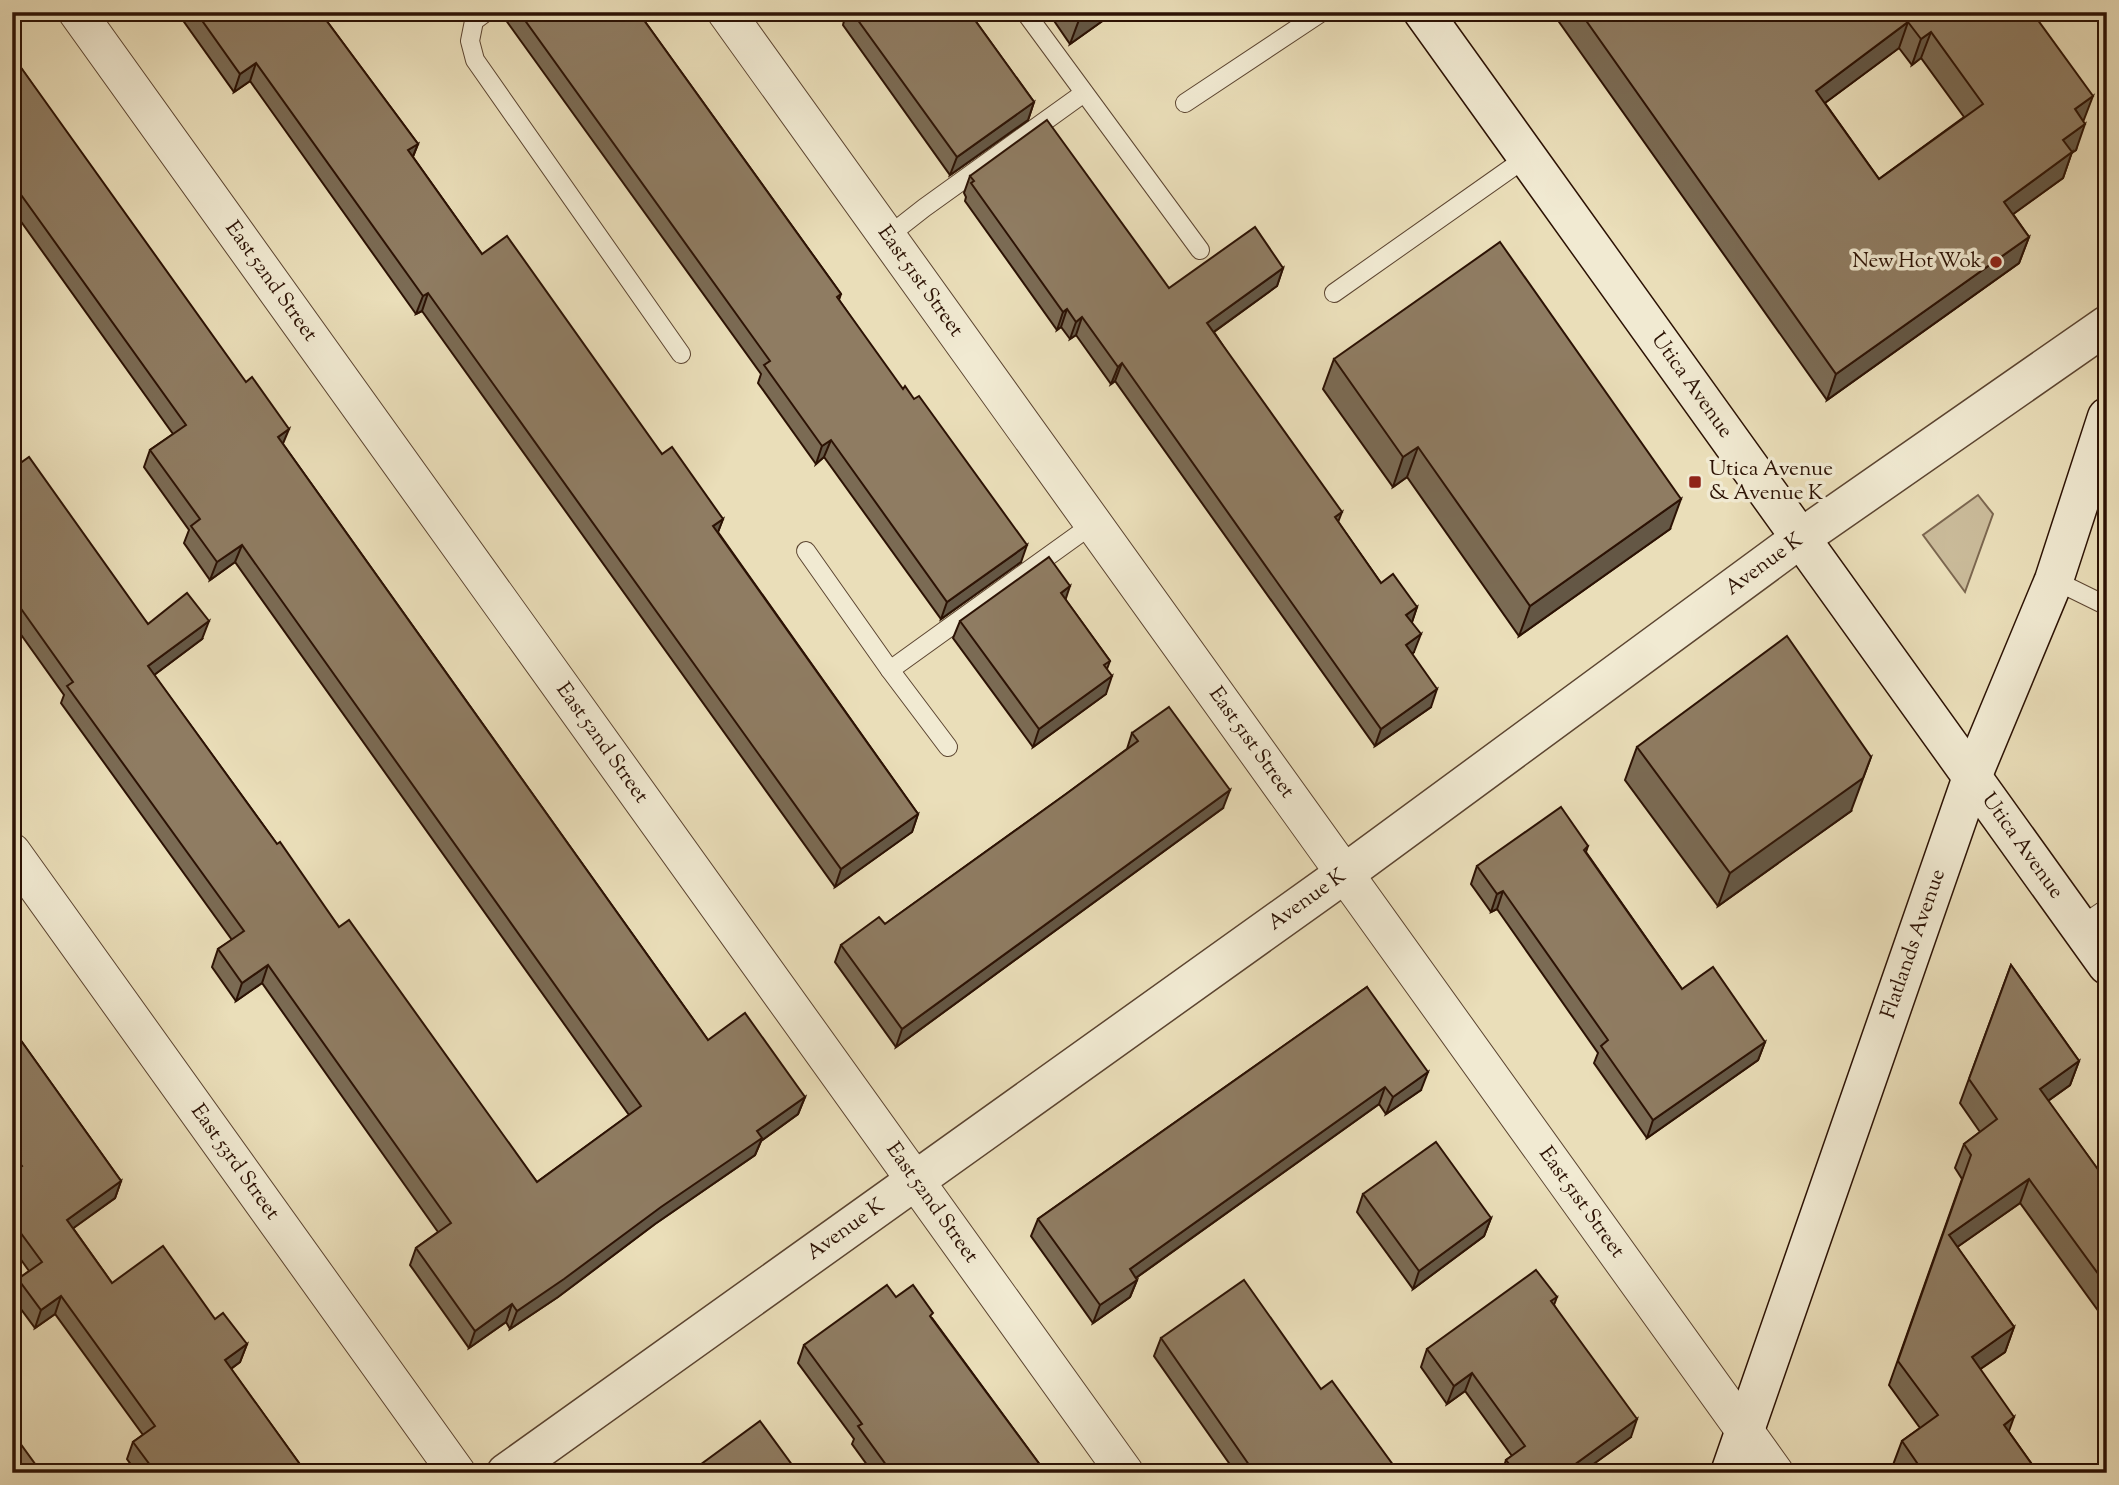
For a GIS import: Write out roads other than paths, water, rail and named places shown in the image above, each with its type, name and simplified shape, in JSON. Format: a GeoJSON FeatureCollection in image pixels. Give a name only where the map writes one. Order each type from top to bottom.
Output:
{"type":"FeatureCollection","features":[{"type":"Feature","properties":{"kind":"main road","name":"Utica Avenue"},"geometry":{"type":"LineString","coordinates":[[1423,12],[1972,777],[2093,917],[2107,965]]}},
{"type":"Feature","properties":{"kind":"main road","name":"Avenue K"},"geometry":{"type":"LineString","coordinates":[[506,1473],[1344,874],[1801,538],[2107,325]]}},
{"type":"Feature","properties":{"kind":"main road","name":"Flatlands Avenue"},"geometry":{"type":"LineString","coordinates":[[1730,1473],[1972,777],[2054,580],[2107,417]]}},
{"type":"Feature","properties":{"kind":"street","name":"East 52nd Street"},"geometry":{"type":"LineString","coordinates":[[77,12],[1125,1473]]}},
{"type":"Feature","properties":{"kind":"street","name":"East 51st Street"},"geometry":{"type":"LineString","coordinates":[[726,12],[1775,1473]]}},
{"type":"Feature","properties":{"kind":"street","name":"East 53rd Street"},"geometry":{"type":"LineString","coordinates":[[12,852],[457,1473]]}},
{"type":"Feature","properties":{"kind":"lane"},"geometry":{"type":"LineString","coordinates":[[486,12],[474,21],[470,41],[475,60],[681,354]]}},
{"type":"Feature","properties":{"kind":"lane"},"geometry":{"type":"LineString","coordinates":[[1025,12],[1200,250]]}},
{"type":"Feature","properties":{"kind":"lane"},"geometry":{"type":"LineString","coordinates":[[1185,103],[1322,12]]}},
{"type":"Feature","properties":{"kind":"lane"},"geometry":{"type":"LineString","coordinates":[[887,237],[1084,93]]}},
{"type":"Feature","properties":{"kind":"lane"},"geometry":{"type":"LineString","coordinates":[[1334,293],[1527,158]]}},
{"type":"Feature","properties":{"kind":"lane"},"geometry":{"type":"LineString","coordinates":[[890,670],[1093,524]]}},
{"type":"Feature","properties":{"kind":"lane"},"geometry":{"type":"LineString","coordinates":[[806,551],[948,747]]}},
{"type":"Feature","properties":{"kind":"lane"},"geometry":{"type":"LineString","coordinates":[[2054,580],[2107,606]]}},
{"type":"Feature","properties":{"kind":"place","name":"New Hot Wok"},"geometry":{"type":"Point","coordinates":[1996,262]}},
{"type":"Feature","properties":{"kind":"place","name":"Utica Avenue & Avenue K"},"geometry":{"type":"Point","coordinates":[1695,482]}}]}
